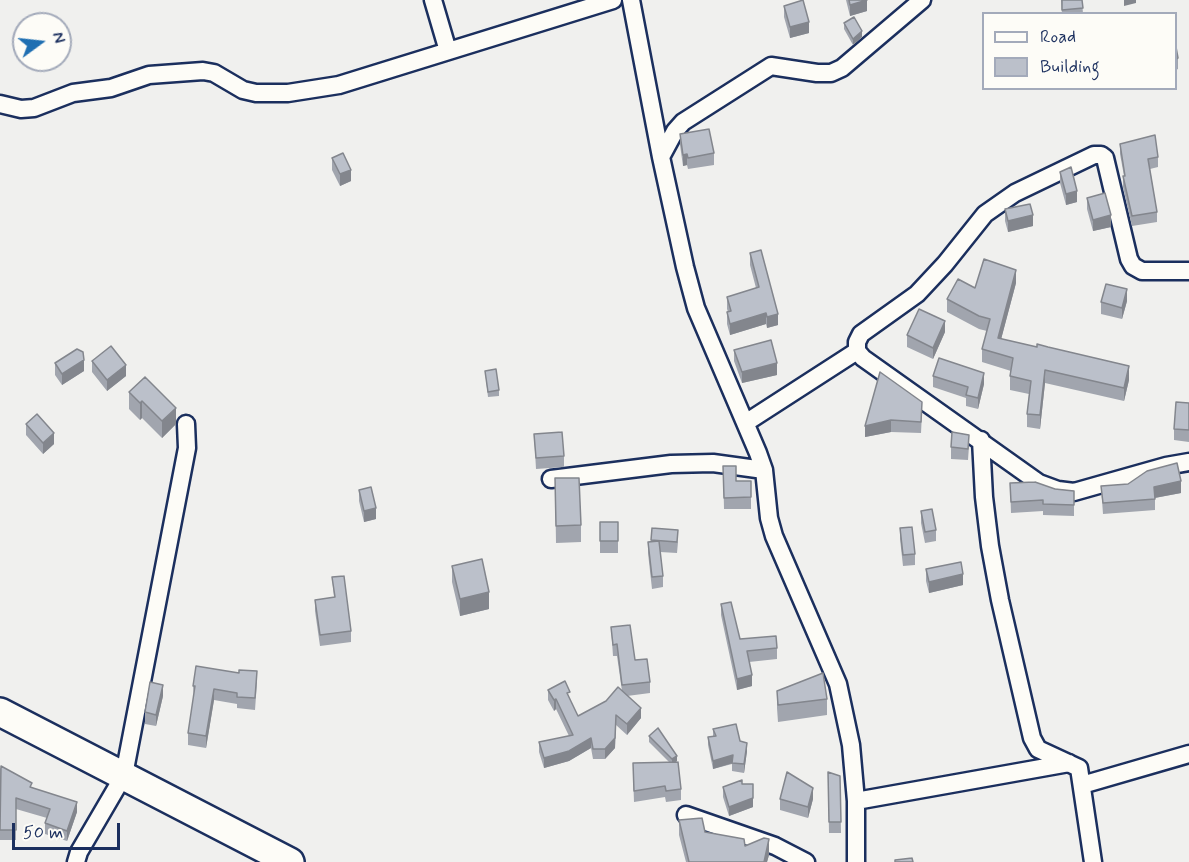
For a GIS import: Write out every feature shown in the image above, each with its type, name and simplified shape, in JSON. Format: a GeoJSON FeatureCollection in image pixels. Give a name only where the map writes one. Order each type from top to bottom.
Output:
{"type":"FeatureCollection","features":[{"type":"Feature","properties":{"kind":"main road"},"geometry":{"type":"LineString","coordinates":[[0,712],[291,862]]}},
{"type":"Feature","properties":{"kind":"street"},"geometry":{"type":"LineString","coordinates":[[433,0],[448,51]]}},
{"type":"Feature","properties":{"kind":"street"},"geometry":{"type":"LineString","coordinates":[[0,104],[21,109],[34,108],[73,93],[111,88],[149,75],[203,71],[214,73],[243,90],[256,93],[288,93],[339,85],[613,0]]}},
{"type":"Feature","properties":{"kind":"street"},"geometry":{"type":"LineString","coordinates":[[631,0],[661,158],[696,308],[747,422],[764,470],[769,518],[774,536],[838,684],[851,745],[856,801],[856,862]]}},
{"type":"Feature","properties":{"kind":"street"},"geometry":{"type":"LineString","coordinates":[[661,158],[675,131],[683,122],[771,66],[831,73],[842,68],[922,0]]}},
{"type":"Feature","properties":{"kind":"street"},"geometry":{"type":"LineString","coordinates":[[1189,271],[1142,271],[1133,266],[1129,258],[1105,158],[1101,155],[1094,155],[1015,193],[985,214],[945,264],[916,294],[861,334],[857,342],[857,351],[863,357],[1039,483],[1058,490],[1074,492],[1166,466],[1189,462]]}},
{"type":"Feature","properties":{"kind":"street"},"geometry":{"type":"LineString","coordinates":[[747,422],[857,351]]}},
{"type":"Feature","properties":{"kind":"street"},"geometry":{"type":"LineString","coordinates":[[76,862],[78,852],[124,775],[187,448],[186,424]]}},
{"type":"Feature","properties":{"kind":"street"},"geometry":{"type":"LineString","coordinates":[[981,440],[984,497],[990,546],[1032,738],[1038,749],[1079,768],[1093,862]]}},
{"type":"Feature","properties":{"kind":"street"},"geometry":{"type":"LineString","coordinates":[[551,479],[671,464],[713,463],[764,470]]}},
{"type":"Feature","properties":{"kind":"street"},"geometry":{"type":"LineString","coordinates":[[1082,785],[1189,754]]}},
{"type":"Feature","properties":{"kind":"street"},"geometry":{"type":"LineString","coordinates":[[856,801],[1069,763]]}},
{"type":"Feature","properties":{"kind":"street"},"geometry":{"type":"LineString","coordinates":[[686,815],[775,846],[806,862]]}},
{"type":"Feature","properties":{"kind":"building"},"geometry":{"type":"Polygon","coordinates":[[[803,0],[809,22],[790,27],[784,6],[803,0]]]}},
{"type":"Feature","properties":{"kind":"building"},"geometry":{"type":"Polygon","coordinates":[[[849,0],[867,0],[850,5],[849,0]]]}},
{"type":"Feature","properties":{"kind":"building"},"geometry":{"type":"Polygon","coordinates":[[[1062,0],[1082,0],[1083,8],[1062,10],[1062,0]]]}},
{"type":"Feature","properties":{"kind":"building"},"geometry":{"type":"Polygon","coordinates":[[[854,17],[862,31],[853,39],[844,23],[854,17]]]}},
{"type":"Feature","properties":{"kind":"building"},"geometry":{"type":"Polygon","coordinates":[[[709,129],[714,153],[688,158],[687,154],[683,155],[680,134],[709,129]]]}},
{"type":"Feature","properties":{"kind":"building"},"geometry":{"type":"Polygon","coordinates":[[[1155,135],[1158,157],[1148,159],[1157,212],[1132,216],[1123,176],[1125,176],[1120,144],[1155,135]]]}},
{"type":"Feature","properties":{"kind":"building"},"geometry":{"type":"Polygon","coordinates":[[[343,153],[351,170],[340,174],[332,158],[343,153]]]}},
{"type":"Feature","properties":{"kind":"building"},"geometry":{"type":"Polygon","coordinates":[[[1071,167],[1077,191],[1066,194],[1060,172],[1071,167]]]}},
{"type":"Feature","properties":{"kind":"building"},"geometry":{"type":"Polygon","coordinates":[[[1105,193],[1111,215],[1093,220],[1087,198],[1105,193]]]}},
{"type":"Feature","properties":{"kind":"building"},"geometry":{"type":"Polygon","coordinates":[[[1030,204],[1033,215],[1008,221],[1005,209],[1030,204]]]}},
{"type":"Feature","properties":{"kind":"building"},"geometry":{"type":"Polygon","coordinates":[[[761,250],[778,314],[767,317],[766,313],[730,324],[727,312],[731,311],[727,297],[759,287],[750,253],[761,250]]]}},
{"type":"Feature","properties":{"kind":"building"},"geometry":{"type":"Polygon","coordinates":[[[984,259],[1016,270],[998,338],[1037,347],[1037,344],[1129,366],[1124,388],[1045,370],[1040,415],[1027,414],[1031,381],[1010,376],[1013,358],[982,349],[990,319],[979,316],[947,299],[958,279],[975,288],[984,259]]]}},
{"type":"Feature","properties":{"kind":"building"},"geometry":{"type":"Polygon","coordinates":[[[1106,284],[1127,289],[1122,308],[1101,302],[1106,284]]]}},
{"type":"Feature","properties":{"kind":"building"},"geometry":{"type":"Polygon","coordinates":[[[919,309],[945,321],[933,348],[907,335],[919,309]]]}},
{"type":"Feature","properties":{"kind":"building"},"geometry":{"type":"Polygon","coordinates":[[[771,340],[777,363],[742,372],[734,350],[771,340]]]}},
{"type":"Feature","properties":{"kind":"building"},"geometry":{"type":"Polygon","coordinates":[[[111,346],[126,365],[107,380],[92,361],[111,346]]]}},
{"type":"Feature","properties":{"kind":"building"},"geometry":{"type":"Polygon","coordinates":[[[77,349],[83,352],[84,360],[62,374],[55,363],[77,349]]]}},
{"type":"Feature","properties":{"kind":"building"},"geometry":{"type":"Polygon","coordinates":[[[939,358],[984,373],[978,398],[966,395],[968,387],[933,376],[939,358]]]}},
{"type":"Feature","properties":{"kind":"building"},"geometry":{"type":"Polygon","coordinates":[[[496,369],[499,390],[488,392],[485,371],[496,369]]]}},
{"type":"Feature","properties":{"kind":"building"},"geometry":{"type":"Polygon","coordinates":[[[880,372],[922,402],[921,422],[891,420],[865,426],[880,372]]]}},
{"type":"Feature","properties":{"kind":"building"},"geometry":{"type":"Polygon","coordinates":[[[145,377],[176,408],[162,421],[142,401],[140,403],[129,392],[145,377]]]}},
{"type":"Feature","properties":{"kind":"building"},"geometry":{"type":"Polygon","coordinates":[[[1176,402],[1189,403],[1189,430],[1174,429],[1176,402]]]}},
{"type":"Feature","properties":{"kind":"building"},"geometry":{"type":"Polygon","coordinates":[[[37,414],[54,433],[43,443],[26,424],[37,414]]]}},
{"type":"Feature","properties":{"kind":"building"},"geometry":{"type":"Polygon","coordinates":[[[562,432],[564,456],[536,458],[534,434],[562,432]]]}},
{"type":"Feature","properties":{"kind":"building"},"geometry":{"type":"Polygon","coordinates":[[[952,432],[969,435],[968,449],[951,447],[952,432]]]}},
{"type":"Feature","properties":{"kind":"building"},"geometry":{"type":"Polygon","coordinates":[[[1177,463],[1181,481],[1154,487],[1155,499],[1103,503],[1101,486],[1128,484],[1147,471],[1177,463]]]}},
{"type":"Feature","properties":{"kind":"building"},"geometry":{"type":"Polygon","coordinates":[[[723,466],[736,466],[736,481],[751,481],[751,497],[724,498],[723,466]]]}},
{"type":"Feature","properties":{"kind":"building"},"geometry":{"type":"Polygon","coordinates":[[[555,478],[579,478],[581,525],[556,526],[555,478]]]}},
{"type":"Feature","properties":{"kind":"building"},"geometry":{"type":"Polygon","coordinates":[[[1035,482],[1055,489],[1074,491],[1074,505],[1043,504],[1043,500],[1011,502],[1010,483],[1035,482]]]}},
{"type":"Feature","properties":{"kind":"building"},"geometry":{"type":"Polygon","coordinates":[[[371,487],[376,508],[364,511],[359,490],[371,487]]]}},
{"type":"Feature","properties":{"kind":"building"},"geometry":{"type":"Polygon","coordinates":[[[932,509],[936,530],[925,532],[921,511],[932,509]]]}},
{"type":"Feature","properties":{"kind":"building"},"geometry":{"type":"Polygon","coordinates":[[[600,522],[618,522],[618,541],[600,541],[600,522]]]}},
{"type":"Feature","properties":{"kind":"building"},"geometry":{"type":"Polygon","coordinates":[[[912,527],[915,554],[903,555],[900,528],[912,527]]]}},
{"type":"Feature","properties":{"kind":"building"},"geometry":{"type":"Polygon","coordinates":[[[652,528],[678,530],[677,542],[651,540],[652,528]]]}},
{"type":"Feature","properties":{"kind":"building"},"geometry":{"type":"Polygon","coordinates":[[[659,541],[663,576],[652,577],[648,542],[659,541]]]}},
{"type":"Feature","properties":{"kind":"building"},"geometry":{"type":"Polygon","coordinates":[[[482,559],[489,592],[460,599],[452,566],[482,559]]]}},
{"type":"Feature","properties":{"kind":"building"},"geometry":{"type":"Polygon","coordinates":[[[961,562],[963,574],[929,582],[926,569],[961,562]]]}},
{"type":"Feature","properties":{"kind":"building"},"geometry":{"type":"Polygon","coordinates":[[[344,576],[351,631],[320,635],[315,600],[335,597],[332,577],[344,576]]]}},
{"type":"Feature","properties":{"kind":"building"},"geometry":{"type":"Polygon","coordinates":[[[731,602],[740,639],[776,636],[777,648],[747,651],[752,675],[737,679],[721,604],[731,602]]]}},
{"type":"Feature","properties":{"kind":"building"},"geometry":{"type":"Polygon","coordinates":[[[630,625],[635,660],[647,659],[650,682],[622,685],[617,644],[613,645],[611,627],[630,625]]]}},
{"type":"Feature","properties":{"kind":"building"},"geometry":{"type":"Polygon","coordinates":[[[196,666],[239,673],[239,670],[257,671],[255,698],[237,697],[237,693],[214,689],[206,736],[188,733],[196,666]]]}},
{"type":"Feature","properties":{"kind":"building"},"geometry":{"type":"Polygon","coordinates":[[[823,673],[827,699],[778,705],[777,691],[823,673]]]}},
{"type":"Feature","properties":{"kind":"building"},"geometry":{"type":"Polygon","coordinates":[[[565,681],[570,692],[567,693],[578,716],[606,701],[618,687],[641,708],[627,724],[616,715],[615,738],[605,749],[593,749],[591,738],[569,751],[544,758],[539,742],[573,735],[556,699],[554,700],[548,690],[565,681]]]}},
{"type":"Feature","properties":{"kind":"building"},"geometry":{"type":"Polygon","coordinates":[[[150,682],[163,685],[156,715],[145,712],[150,682]]]}},
{"type":"Feature","properties":{"kind":"building"},"geometry":{"type":"Polygon","coordinates":[[[736,724],[740,741],[747,743],[744,764],[732,763],[733,755],[713,761],[708,737],[716,736],[713,729],[736,724]]]}},
{"type":"Feature","properties":{"kind":"building"},"geometry":{"type":"Polygon","coordinates":[[[658,728],[677,756],[672,759],[649,736],[658,728]]]}},
{"type":"Feature","properties":{"kind":"building"},"geometry":{"type":"Polygon","coordinates":[[[678,762],[681,789],[666,791],[665,786],[634,791],[633,763],[678,762]]]}},
{"type":"Feature","properties":{"kind":"building"},"geometry":{"type":"Polygon","coordinates":[[[1,766],[32,783],[30,787],[77,802],[67,831],[45,823],[50,809],[16,798],[16,830],[0,830],[1,766]]]}},
{"type":"Feature","properties":{"kind":"building"},"geometry":{"type":"Polygon","coordinates":[[[787,772],[813,788],[808,807],[780,799],[787,772]]]}},
{"type":"Feature","properties":{"kind":"building"},"geometry":{"type":"Polygon","coordinates":[[[828,772],[840,776],[841,822],[829,822],[828,772]]]}},
{"type":"Feature","properties":{"kind":"building"},"geometry":{"type":"Polygon","coordinates":[[[742,780],[742,784],[753,784],[753,798],[729,807],[723,787],[742,780]]]}},
{"type":"Feature","properties":{"kind":"building"},"geometry":{"type":"Polygon","coordinates":[[[702,818],[705,832],[744,839],[745,846],[764,838],[769,839],[764,862],[689,862],[679,820],[702,818]]]}},
{"type":"Feature","properties":{"kind":"building"},"geometry":{"type":"Polygon","coordinates":[[[912,858],[913,862],[895,862],[895,860],[912,858]]]}}]}
